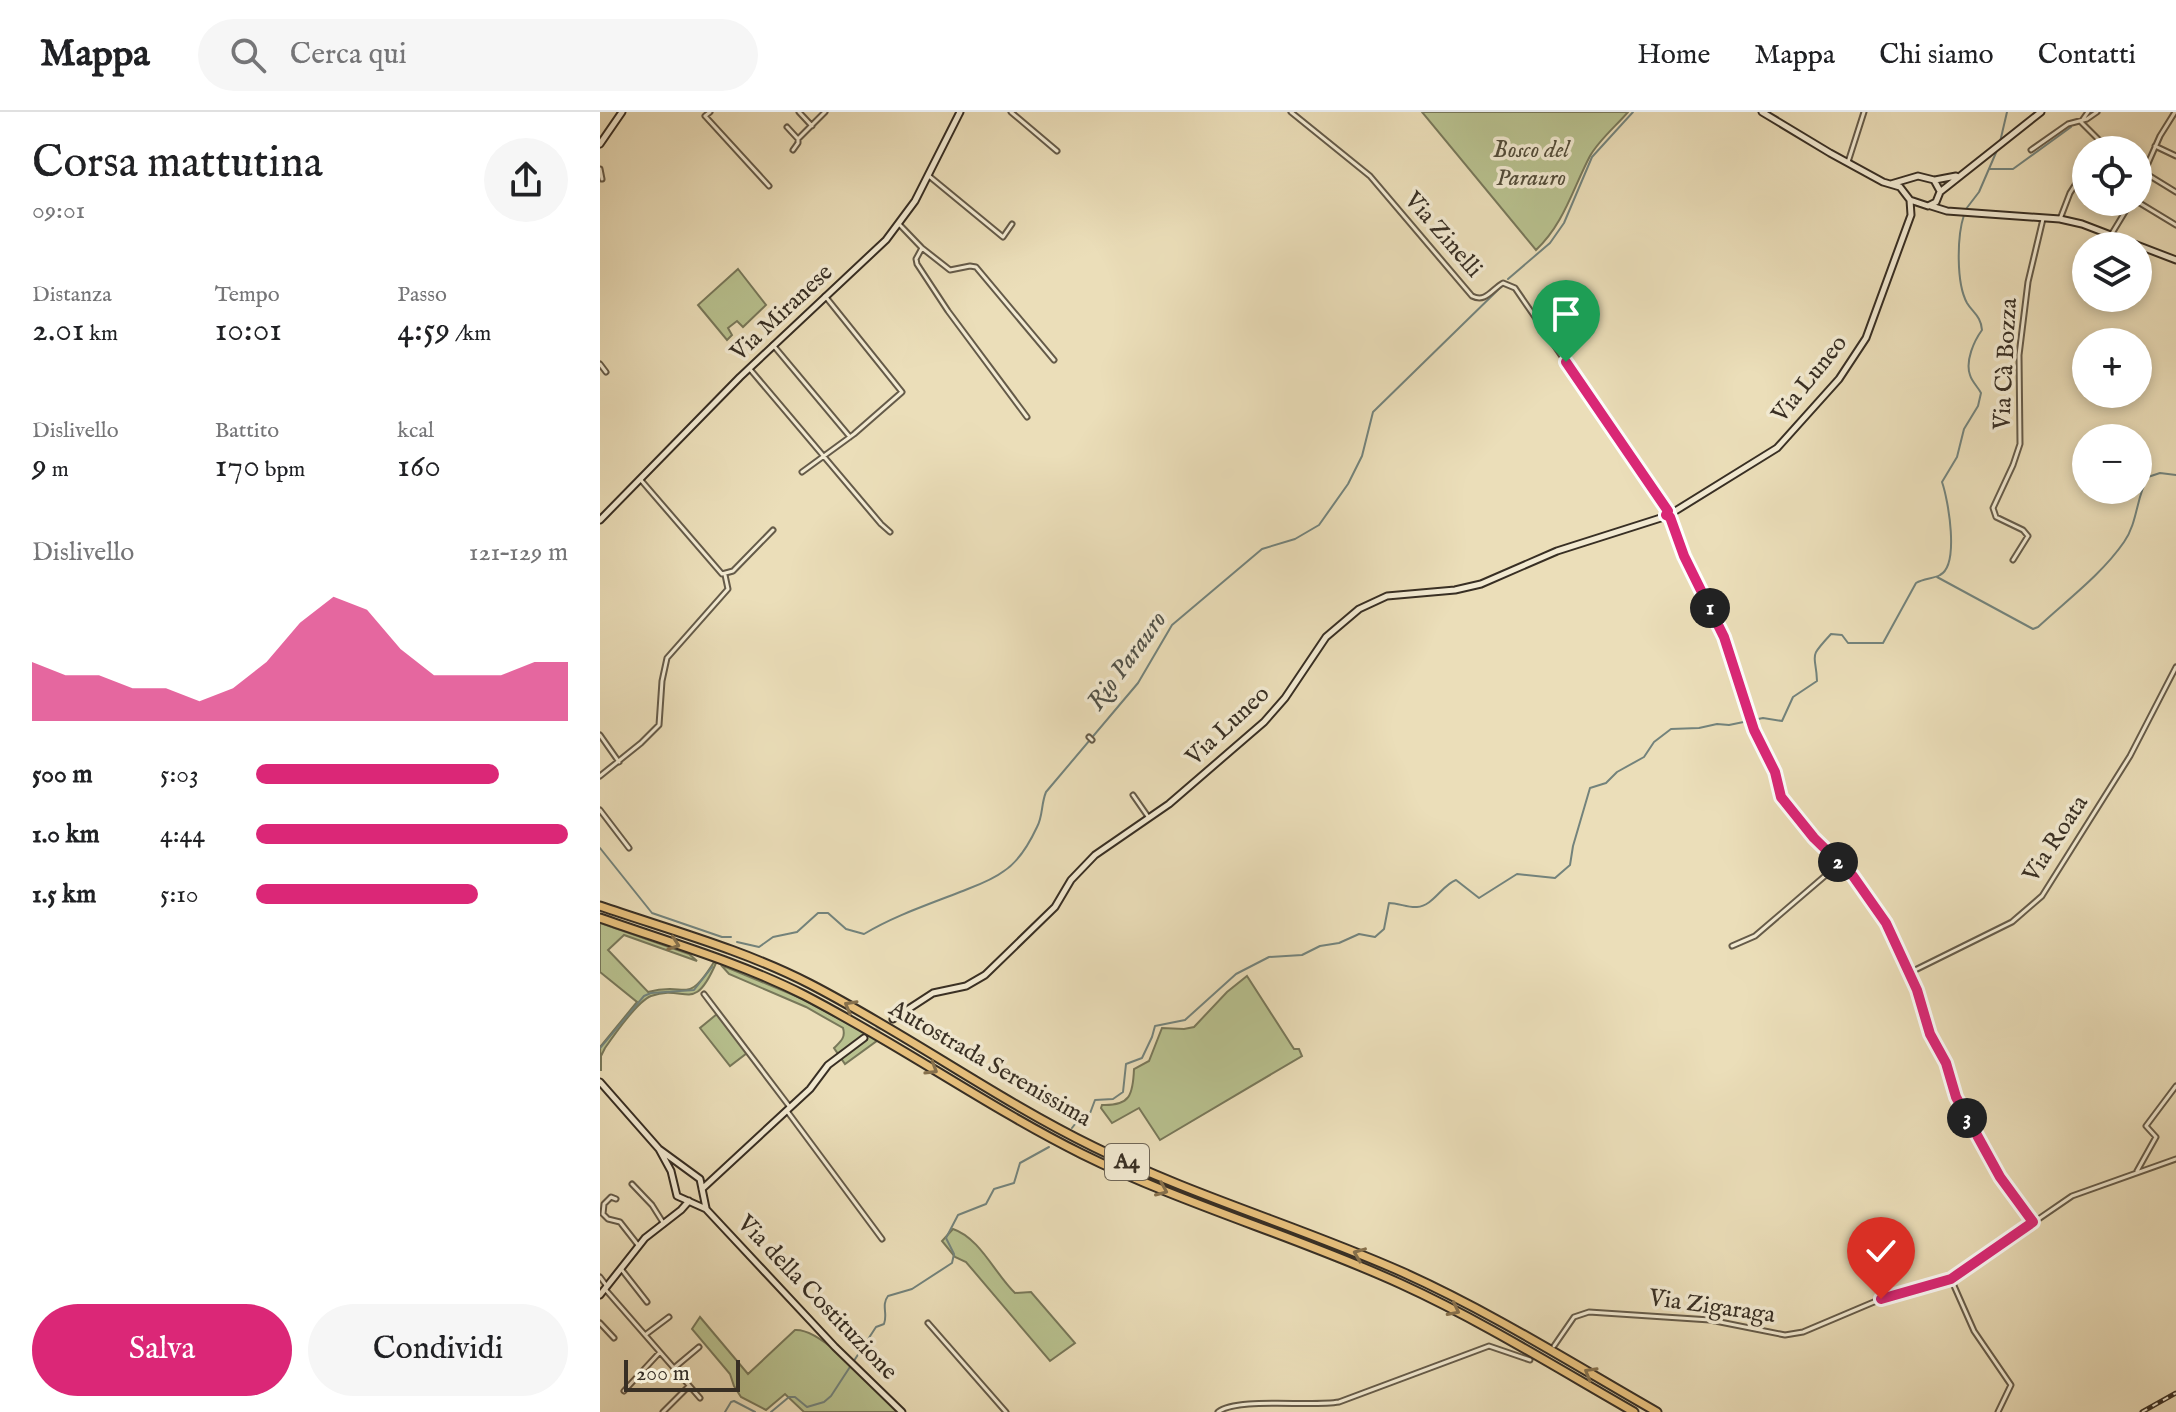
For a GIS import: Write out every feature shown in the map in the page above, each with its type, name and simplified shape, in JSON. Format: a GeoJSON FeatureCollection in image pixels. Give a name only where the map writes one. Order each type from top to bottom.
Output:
{"type":"FeatureCollection","features":[{"type":"Feature","properties":{"kind":"highway","name":"Autostrada Serenissima"},"geometry":{"type":"LineString","coordinates":[[600,906],[717,946],[807,982],[1023,1110],[1083,1142],[1169,1180],[1402,1272],[1474,1307],[1657,1412]]}},
{"type":"Feature","properties":{"kind":"highway","name":"Autostrada Serenissima"},"geometry":{"type":"LineString","coordinates":[[600,918],[745,969],[800,993],[1081,1153],[1169,1193],[1398,1283],[1462,1313],[1634,1412]]}},
{"type":"Feature","properties":{"kind":"street"},"geometry":{"type":"LineString","coordinates":[[600,144],[622,112]]}},
{"type":"Feature","properties":{"kind":"street"},"geometry":{"type":"LineString","coordinates":[[710,112],[705,116],[769,186]]}},
{"type":"Feature","properties":{"kind":"street"},"geometry":{"type":"LineString","coordinates":[[799,112],[812,126]]}},
{"type":"Feature","properties":{"kind":"street"},"geometry":{"type":"LineString","coordinates":[[793,150],[798,139],[825,112]]}},
{"type":"Feature","properties":{"kind":"street","name":"Via Miranese"},"geometry":{"type":"LineString","coordinates":[[600,520],[749,368],[873,254],[899,224],[929,176],[960,112]]}},
{"type":"Feature","properties":{"kind":"street"},"geometry":{"type":"LineString","coordinates":[[1011,112],[1057,151]]}},
{"type":"Feature","properties":{"kind":"street","name":"Via Zinelli"},"geometry":{"type":"LineString","coordinates":[[1291,112],[1370,176],[1472,296],[1486,297],[1503,283],[1515,288],[1669,514]]}},
{"type":"Feature","properties":{"kind":"street"},"geometry":{"type":"LineString","coordinates":[[1762,112],[1848,163],[1905,191],[1910,200],[1911,215]]}},
{"type":"Feature","properties":{"kind":"street"},"geometry":{"type":"LineString","coordinates":[[1848,163],[1864,112]]}},
{"type":"Feature","properties":{"kind":"street"},"geometry":{"type":"LineString","coordinates":[[1930,205],[1967,170],[2041,112]]}},
{"type":"Feature","properties":{"kind":"street"},"geometry":{"type":"LineString","coordinates":[[2081,122],[2088,112]]}},
{"type":"Feature","properties":{"kind":"street"},"geometry":{"type":"LineString","coordinates":[[2031,150],[2068,124],[2081,122],[2097,112]]}},
{"type":"Feature","properties":{"kind":"street"},"geometry":{"type":"LineString","coordinates":[[2152,153],[2175,112]]}},
{"type":"Feature","properties":{"kind":"street"},"geometry":{"type":"LineString","coordinates":[[2081,122],[2095,136]]}},
{"type":"Feature","properties":{"kind":"street"},"geometry":{"type":"LineString","coordinates":[[787,127],[798,139]]}},
{"type":"Feature","properties":{"kind":"street"},"geometry":{"type":"LineString","coordinates":[[2155,146],[2176,156]]}},
{"type":"Feature","properties":{"kind":"street"},"geometry":{"type":"LineString","coordinates":[[600,169],[602,179]]}},
{"type":"Feature","properties":{"kind":"street"},"geometry":{"type":"LineString","coordinates":[[1890,184],[1918,176],[1934,180],[1951,178],[1967,170]]}},
{"type":"Feature","properties":{"kind":"street"},"geometry":{"type":"LineString","coordinates":[[929,176],[1003,237],[1012,224]]}},
{"type":"Feature","properties":{"kind":"street"},"geometry":{"type":"LineString","coordinates":[[2152,178],[2176,192]]}},
{"type":"Feature","properties":{"kind":"street"},"geometry":{"type":"LineString","coordinates":[[1905,191],[1909,180]]}},
{"type":"Feature","properties":{"kind":"street"},"geometry":{"type":"LineString","coordinates":[[1934,180],[1945,205],[1958,212]]}},
{"type":"Feature","properties":{"kind":"street"},"geometry":{"type":"LineString","coordinates":[[2060,219],[2072,190]]}},
{"type":"Feature","properties":{"kind":"street"},"geometry":{"type":"LineString","coordinates":[[1910,200],[1958,212],[2060,219],[2103,232]]}},
{"type":"Feature","properties":{"kind":"street"},"geometry":{"type":"LineString","coordinates":[[1911,215],[1921,205]]}},
{"type":"Feature","properties":{"kind":"street"},"geometry":{"type":"LineString","coordinates":[[2152,210],[2176,225]]}},
{"type":"Feature","properties":{"kind":"street","name":"Via Luneo"},"geometry":{"type":"LineString","coordinates":[[893,1019],[933,993],[966,986],[985,975],[1055,907],[1071,880],[1088,861],[1114,839],[1150,818],[1264,722],[1285,698],[1326,637],[1371,602],[1387,596],[1468,588],[1557,551],[1669,514],[1777,448],[1839,379],[1866,338],[1911,215]]}},
{"type":"Feature","properties":{"kind":"street","name":"Via Cà Bozza"},"geometry":{"type":"LineString","coordinates":[[2013,560],[2028,536],[2023,530],[1996,517],[1993,508],[2020,444],[2019,355],[2028,282],[2043,219]]}},
{"type":"Feature","properties":{"kind":"street"},"geometry":{"type":"LineString","coordinates":[[899,224],[922,248],[950,270],[976,267],[1054,360]]}},
{"type":"Feature","properties":{"kind":"street"},"geometry":{"type":"LineString","coordinates":[[922,248],[916,263],[1027,417]]}},
{"type":"Feature","properties":{"kind":"street"},"geometry":{"type":"LineString","coordinates":[[2152,251],[2176,260]]}},
{"type":"Feature","properties":{"kind":"street"},"geometry":{"type":"LineString","coordinates":[[802,472],[850,437],[902,392],[825,296]]}},
{"type":"Feature","properties":{"kind":"street"},"geometry":{"type":"LineString","coordinates":[[773,345],[850,437]]}},
{"type":"Feature","properties":{"kind":"street"},"geometry":{"type":"LineString","coordinates":[[600,364],[606,372]]}},
{"type":"Feature","properties":{"kind":"street"},"geometry":{"type":"LineString","coordinates":[[749,368],[890,532]]}},
{"type":"Feature","properties":{"kind":"street"},"geometry":{"type":"LineString","coordinates":[[600,776],[659,725],[667,658],[728,589],[725,575],[718,571],[640,479]]}},
{"type":"Feature","properties":{"kind":"street"},"geometry":{"type":"LineString","coordinates":[[1669,514],[1684,556],[1724,637],[1751,721],[1775,772],[1781,797],[1814,838],[1853,876],[1886,923],[1909,973],[1930,1034],[1946,1063],[1956,1097],[2000,1177],[2033,1222]]}},
{"type":"Feature","properties":{"kind":"street"},"geometry":{"type":"LineString","coordinates":[[725,575],[733,571],[773,530]]}},
{"type":"Feature","properties":{"kind":"street","name":"Via Roata"},"geometry":{"type":"LineString","coordinates":[[1909,973],[2012,922],[2042,896],[2130,756],[2176,667]]}},
{"type":"Feature","properties":{"kind":"street"},"geometry":{"type":"LineString","coordinates":[[600,735],[619,762]]}},
{"type":"Feature","properties":{"kind":"street"},"geometry":{"type":"LineString","coordinates":[[1133,795],[1150,818]]}},
{"type":"Feature","properties":{"kind":"street"},"geometry":{"type":"LineString","coordinates":[[600,810],[629,848]]}},
{"type":"Feature","properties":{"kind":"street"},"geometry":{"type":"LineString","coordinates":[[1732,946],[1763,930],[1840,863]]}},
{"type":"Feature","properties":{"kind":"street"},"geometry":{"type":"LineString","coordinates":[[704,994],[882,1239]]}},
{"type":"Feature","properties":{"kind":"street"},"geometry":{"type":"LineString","coordinates":[[600,1295],[638,1246],[789,1110],[828,1065],[864,1038]]}},
{"type":"Feature","properties":{"kind":"street"},"geometry":{"type":"LineString","coordinates":[[600,1082],[659,1149],[688,1173],[710,1181]]}},
{"type":"Feature","properties":{"kind":"street"},"geometry":{"type":"LineString","coordinates":[[2136,1173],[2156,1137],[2146,1126],[2176,1086]]}},
{"type":"Feature","properties":{"kind":"street"},"geometry":{"type":"LineString","coordinates":[[659,1149],[668,1164],[675,1192],[681,1199],[690,1201]]}},
{"type":"Feature","properties":{"kind":"street","name":"Via Zigaraga"},"geometry":{"type":"LineString","coordinates":[[1554,1346],[1574,1317],[1594,1311],[1693,1318],[1793,1334],[1881,1299],[1951,1279],[2072,1196],[2176,1159]]}},
{"type":"Feature","properties":{"kind":"street"},"geometry":{"type":"LineString","coordinates":[[675,1183],[680,1176],[688,1173]]}},
{"type":"Feature","properties":{"kind":"street"},"geometry":{"type":"LineString","coordinates":[[699,1179],[702,1191]]}},
{"type":"Feature","properties":{"kind":"street"},"geometry":{"type":"LineString","coordinates":[[632,1184],[652,1205],[664,1224]]}},
{"type":"Feature","properties":{"kind":"street","name":"Via della Costituzione"},"geometry":{"type":"LineString","coordinates":[[702,1191],[706,1209]]}},
{"type":"Feature","properties":{"kind":"street"},"geometry":{"type":"LineString","coordinates":[[616,1199],[611,1197],[604,1204],[603,1214],[607,1219],[621,1222],[638,1246]]}},
{"type":"Feature","properties":{"kind":"street"},"geometry":{"type":"LineString","coordinates":[[678,1213],[681,1199]]}},
{"type":"Feature","properties":{"kind":"street","name":"Via della Costituzione"},"geometry":{"type":"LineString","coordinates":[[690,1201],[706,1209],[849,1361],[902,1412]]}},
{"type":"Feature","properties":{"kind":"street"},"geometry":{"type":"LineString","coordinates":[[620,1267],[647,1302]]}},
{"type":"Feature","properties":{"kind":"street"},"geometry":{"type":"LineString","coordinates":[[600,1277],[605,1287],[700,1398]]}},
{"type":"Feature","properties":{"kind":"street"},"geometry":{"type":"LineString","coordinates":[[1951,1279],[1974,1331],[2011,1385],[1998,1412]]}},
{"type":"Feature","properties":{"kind":"street"},"geometry":{"type":"LineString","coordinates":[[645,1335],[669,1317]]}},
{"type":"Feature","properties":{"kind":"street"},"geometry":{"type":"LineString","coordinates":[[600,1323],[614,1338]]}},
{"type":"Feature","properties":{"kind":"street"},"geometry":{"type":"LineString","coordinates":[[928,1323],[1006,1412]]}},
{"type":"Feature","properties":{"kind":"street"},"geometry":{"type":"LineString","coordinates":[[1218,1412],[1234,1404],[1313,1405],[1339,1402],[1489,1346],[1530,1360]]}},
{"type":"Feature","properties":{"kind":"street"},"geometry":{"type":"LineString","coordinates":[[674,1368],[699,1347]]}},
{"type":"Feature","properties":{"kind":"street"},"geometry":{"type":"LineString","coordinates":[[624,1391],[660,1352]]}},
{"type":"Feature","properties":{"kind":"street"},"geometry":{"type":"LineString","coordinates":[[663,1412],[689,1386]]}},
{"type":"Feature","properties":{"kind":"green space","name":"Bosco del Parauro"},"geometry":{"type":"Polygon","coordinates":[[[1422,112],[1628,112],[1594,150],[1561,217],[1536,250],[1422,112]]]}},
{"type":"Feature","properties":{"kind":"green space"},"geometry":{"type":"Polygon","coordinates":[[[738,269],[766,305],[743,327],[737,321],[728,328],[732,335],[727,340],[698,305],[738,269]]]}},
{"type":"Feature","properties":{"kind":"green space"},"geometry":{"type":"Polygon","coordinates":[[[600,923],[689,954],[697,961],[624,935],[608,950],[648,992],[691,988],[716,963],[701,989],[695,993],[663,993],[651,996],[640,1004],[605,1048],[601,1056],[601,1071],[600,1047],[637,1002],[600,972],[600,923]]]}},
{"type":"Feature","properties":{"kind":"green space"},"geometry":{"type":"Polygon","coordinates":[[[721,965],[803,999],[878,1040],[845,1064],[834,1048],[843,1037],[843,1028],[806,1007],[729,974],[721,965]]]}},
{"type":"Feature","properties":{"kind":"green space"},"geometry":{"type":"Polygon","coordinates":[[[1247,976],[1294,1049],[1299,1049],[1302,1056],[1160,1140],[1139,1108],[1112,1123],[1102,1105],[1119,1103],[1128,1097],[1133,1086],[1134,1069],[1149,1061],[1162,1028],[1194,1027],[1247,976]]]}},
{"type":"Feature","properties":{"kind":"green space"},"geometry":{"type":"Polygon","coordinates":[[[717,1014],[747,1053],[730,1066],[700,1028],[717,1014]]]}},
{"type":"Feature","properties":{"kind":"green space"},"geometry":{"type":"Polygon","coordinates":[[[953,1229],[979,1248],[1015,1293],[1031,1292],[1075,1343],[1050,1361],[966,1262],[955,1257],[942,1241],[953,1229]]]}},
{"type":"Feature","properties":{"kind":"green space"},"geometry":{"type":"Polygon","coordinates":[[[700,1317],[748,1374],[795,1330],[807,1332],[834,1350],[897,1412],[804,1412],[785,1394],[766,1410],[741,1397],[730,1374],[692,1329],[700,1317]]]}},
{"type":"Feature","properties":{"kind":"waterway","name":"Rio Parauro"},"geometry":{"type":"LineString","coordinates":[[1508,279],[1550,243],[1564,223],[1592,157],[1633,112]]}},
{"type":"Feature","properties":{"kind":"waterway"},"geometry":{"type":"LineString","coordinates":[[2000,142],[2007,112]]}},
{"type":"Feature","properties":{"kind":"waterway"},"geometry":{"type":"LineString","coordinates":[[1990,169],[2013,169],[2071,127]]}},
{"type":"Feature","properties":{"kind":"waterway"},"geometry":{"type":"LineString","coordinates":[[1966,209],[1979,192],[1998,148]]}},
{"type":"Feature","properties":{"kind":"waterway"},"geometry":{"type":"LineString","coordinates":[[1072,1128],[1079,1119],[1089,1116],[1095,1100],[1113,1099],[1123,1092],[1126,1064],[1142,1058],[1155,1026],[1185,1020],[1236,974],[1269,957],[1302,955],[1359,934],[1375,937],[1384,929],[1389,903],[1423,906],[1456,880],[1479,898],[1517,874],[1555,878],[1570,865],[1590,788],[1606,783],[1617,772],[1644,757],[1654,742],[1671,729],[1729,725],[1763,718],[1782,721],[1793,697],[1817,681],[1815,656],[1831,634],[1842,635],[1848,643],[1883,643],[1916,583],[1940,575],[1950,559],[1951,531],[1942,482],[1957,457],[1964,429],[1978,406],[1981,393],[1971,378],[1969,358],[1982,330],[1963,294],[1959,272],[1964,215]]}},
{"type":"Feature","properties":{"kind":"waterway","name":"Rio Parauro"},"geometry":{"type":"LineString","coordinates":[[737,942],[759,947],[773,937],[797,932],[818,913],[828,913],[846,929],[864,934],[899,916],[999,875],[1009,867],[1034,833],[1046,792],[1138,683],[1172,625],[1262,549],[1295,539],[1319,525],[1348,484],[1362,456],[1373,412],[1502,286]]}},
{"type":"Feature","properties":{"kind":"waterway"},"geometry":{"type":"LineString","coordinates":[[1937,577],[2033,629],[2038,627],[2095,576],[2124,542],[2148,477],[2160,473],[2176,475]]}},
{"type":"Feature","properties":{"kind":"waterway"},"geometry":{"type":"LineString","coordinates":[[600,848],[652,913],[722,937],[731,937]]}},
{"type":"Feature","properties":{"kind":"waterway","name":"Rio Parauro"},"geometry":{"type":"LineString","coordinates":[[600,1048],[644,996],[694,990],[712,967]]}},
{"type":"Feature","properties":{"kind":"waterway"},"geometry":{"type":"LineString","coordinates":[[771,1412],[789,1397],[795,1397],[807,1407],[824,1402],[831,1396],[876,1327],[884,1324],[888,1296],[912,1289],[952,1263],[954,1254],[946,1238],[958,1215],[986,1204],[994,1189],[1014,1183],[1020,1163],[1049,1147]]}},
{"type":"Feature","properties":{"kind":"waterway"},"geometry":{"type":"LineString","coordinates":[[725,1412],[734,1401],[755,1412]]}},
{"type":"Feature","properties":{"kind":"tunnel"},"geometry":{"type":"LineString","coordinates":[[864,1038],[893,1019]]}},
{"type":"Feature","properties":{"kind":"railway"},"geometry":{"type":"LineString","coordinates":[[2142,1412],[2176,1393]]}},
{"type":"Feature","properties":{"kind":"route"},"geometry":{"type":"LineString","coordinates":[[1566,362],[1668,511],[1666,515],[1670,517],[1684,556],[1724,637],[1754,730],[1775,772],[1784,803],[1853,876],[1886,923],[1917,990],[1930,1034],[1946,1063],[1956,1097],[2000,1177],[2033,1222],[1951,1279],[1881,1299]]}}]}
